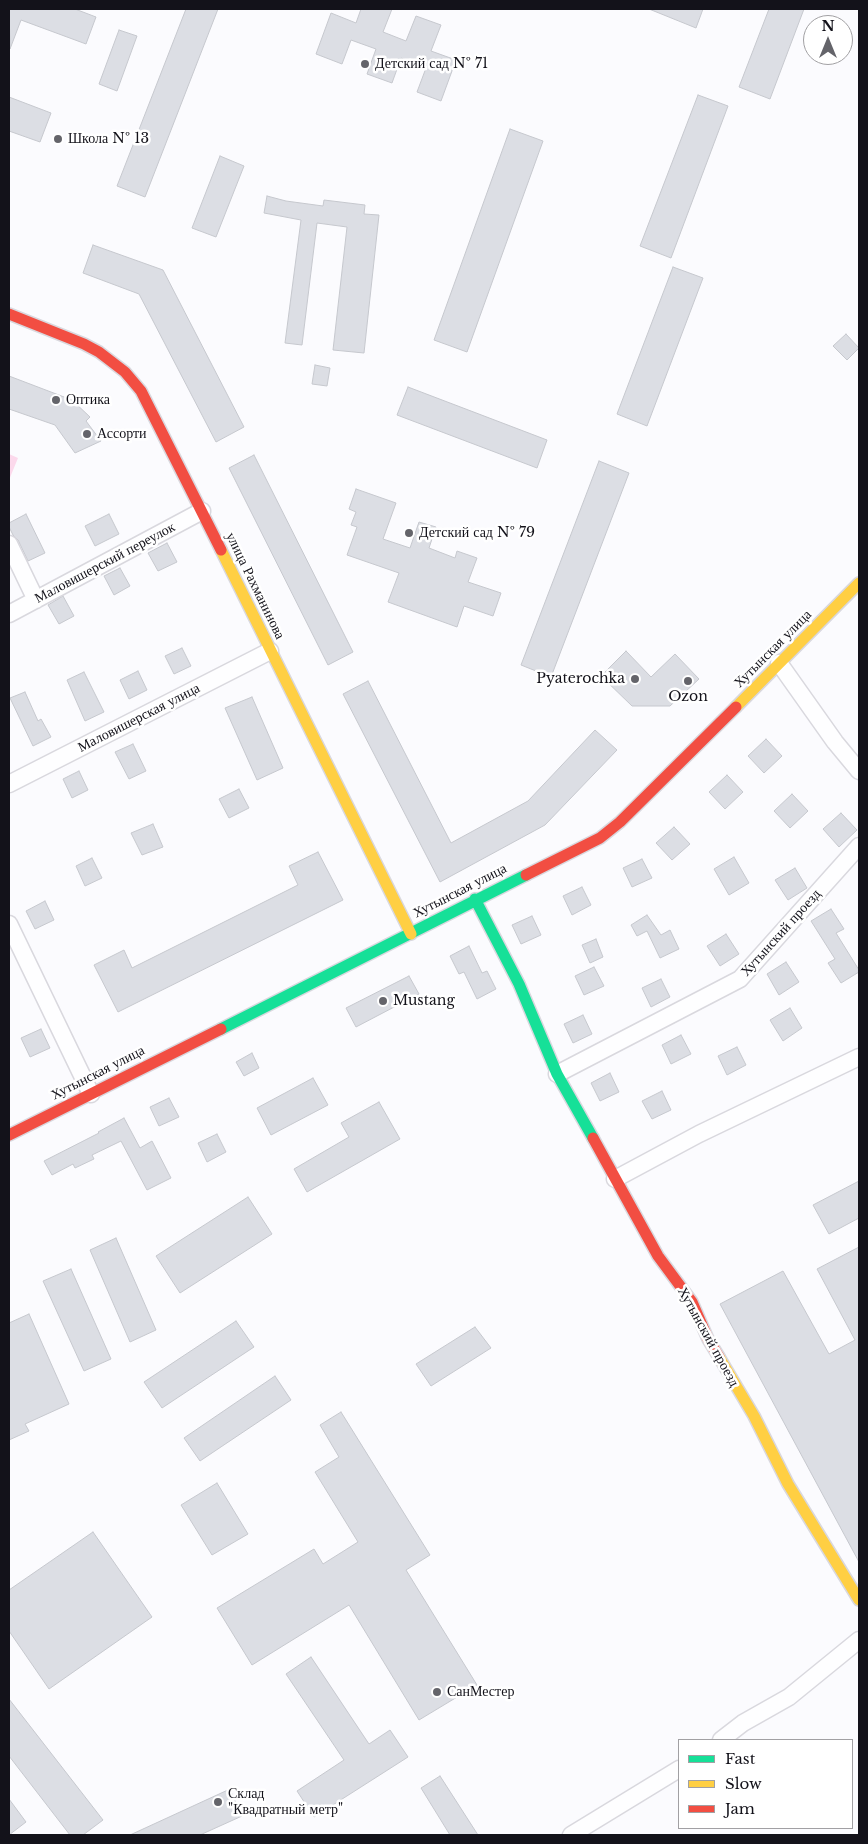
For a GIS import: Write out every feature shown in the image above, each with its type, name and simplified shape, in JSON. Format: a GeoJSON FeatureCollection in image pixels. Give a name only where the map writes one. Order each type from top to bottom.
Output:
{"type":"FeatureCollection","features":[{"type":"Feature","properties":{"kind":"street","name":"улица Рахманинова"},"geometry":{"type":"LineString","coordinates":[[9,314],[100,352],[125,372],[141,391],[411,934]]}},
{"type":"Feature","properties":{"kind":"street","name":"Маловишерский переулок"},"geometry":{"type":"LineString","coordinates":[[9,614],[202,511]]}},
{"type":"Feature","properties":{"kind":"street"},"geometry":{"type":"LineString","coordinates":[[9,544],[36,600]]}},
{"type":"Feature","properties":{"kind":"street","name":"Хутынская улица"},"geometry":{"type":"LineString","coordinates":[[9,1135],[600,838],[620,822],[670,774],[859,583]]}},
{"type":"Feature","properties":{"kind":"street","name":"Маловишерская улица"},"geometry":{"type":"LineString","coordinates":[[9,784],[270,651]]}},
{"type":"Feature","properties":{"kind":"street"},"geometry":{"type":"LineString","coordinates":[[779,663],[835,742],[859,770]]}},
{"type":"Feature","properties":{"kind":"street","name":"Хутынский проезд"},"geometry":{"type":"LineString","coordinates":[[557,1074],[740,979],[859,846]]}},
{"type":"Feature","properties":{"kind":"street","name":"Хутынский проезд"},"geometry":{"type":"LineString","coordinates":[[475,900],[519,984],[557,1074],[658,1256],[692,1302],[708,1339],[754,1416],[788,1484],[859,1600]]}},
{"type":"Feature","properties":{"kind":"street"},"geometry":{"type":"LineString","coordinates":[[9,924],[91,1094]]}},
{"type":"Feature","properties":{"kind":"street"},"geometry":{"type":"LineString","coordinates":[[615,1178],[699,1134],[859,1057]]}},
{"type":"Feature","properties":{"kind":"street"},"geometry":{"type":"LineString","coordinates":[[722,1739],[743,1723],[789,1697],[859,1640]]}},
{"type":"Feature","properties":{"kind":"street"},"geometry":{"type":"LineString","coordinates":[[571,1835],[678,1770]]}},
{"type":"Feature","properties":{"kind":"shaded area"},"geometry":{"type":"Polygon","coordinates":[[[9,454],[18,458],[9,480],[9,454]]]}},
{"type":"Feature","properties":{"kind":"building"},"geometry":{"type":"Polygon","coordinates":[[[9,9],[75,9],[96,17],[86,44],[21,20],[10,49],[9,9]]]}},
{"type":"Feature","properties":{"kind":"building"},"geometry":{"type":"Polygon","coordinates":[[[186,9],[218,9],[145,197],[117,186],[186,9]]]}},
{"type":"Feature","properties":{"kind":"building"},"geometry":{"type":"Polygon","coordinates":[[[361,9],[392,9],[383,32],[406,41],[416,16],[441,25],[431,51],[456,60],[441,101],[417,92],[426,68],[401,58],[392,83],[367,74],[376,49],[351,40],[342,64],[316,54],[331,13],[356,23],[361,9]]]}},
{"type":"Feature","properties":{"kind":"building"},"geometry":{"type":"Polygon","coordinates":[[[649,9],[703,9],[696,28],[649,9]]]}},
{"type":"Feature","properties":{"kind":"building"},"geometry":{"type":"Polygon","coordinates":[[[769,9],[804,9],[770,99],[739,87],[769,9]]]}},
{"type":"Feature","properties":{"kind":"building"},"geometry":{"type":"Polygon","coordinates":[[[119,30],[137,36],[117,91],[99,84],[119,30]]]}},
{"type":"Feature","properties":{"kind":"building"},"geometry":{"type":"Polygon","coordinates":[[[698,95],[728,106],[671,258],[640,246],[698,95]]]}},
{"type":"Feature","properties":{"kind":"building"},"geometry":{"type":"Polygon","coordinates":[[[9,97],[51,113],[40,142],[9,131],[9,97]]]}},
{"type":"Feature","properties":{"kind":"building"},"geometry":{"type":"Polygon","coordinates":[[[510,129],[543,141],[467,352],[434,340],[510,129]]]}},
{"type":"Feature","properties":{"kind":"building"},"geometry":{"type":"Polygon","coordinates":[[[220,156],[244,166],[216,237],[192,228],[220,156]]]}},
{"type":"Feature","properties":{"kind":"building"},"geometry":{"type":"Polygon","coordinates":[[[267,196],[286,201],[323,206],[324,200],[365,205],[364,214],[379,215],[364,353],[333,350],[347,227],[317,223],[302,345],[285,343],[301,220],[264,213],[267,196]]]}},
{"type":"Feature","properties":{"kind":"building"},"geometry":{"type":"Polygon","coordinates":[[[93,245],[163,270],[244,427],[216,442],[139,294],[83,273],[93,245]]]}},
{"type":"Feature","properties":{"kind":"building"},"geometry":{"type":"Polygon","coordinates":[[[673,267],[703,278],[647,426],[617,414],[673,267]]]}},
{"type":"Feature","properties":{"kind":"building"},"geometry":{"type":"Polygon","coordinates":[[[846,334],[859,348],[847,360],[833,346],[846,334]]]}},
{"type":"Feature","properties":{"kind":"building"},"geometry":{"type":"Polygon","coordinates":[[[315,365],[330,368],[327,386],[312,384],[315,365]]]}},
{"type":"Feature","properties":{"kind":"building"},"geometry":{"type":"Polygon","coordinates":[[[9,376],[72,400],[90,417],[86,421],[101,441],[75,453],[55,425],[9,409],[9,376]]]}},
{"type":"Feature","properties":{"kind":"building"},"geometry":{"type":"Polygon","coordinates":[[[408,387],[547,440],[537,468],[397,415],[408,387]]]}},
{"type":"Feature","properties":{"kind":"building"},"geometry":{"type":"Polygon","coordinates":[[[254,455],[353,652],[328,665],[229,468],[254,455]]]}},
{"type":"Feature","properties":{"kind":"building"},"geometry":{"type":"Polygon","coordinates":[[[599,461],[629,473],[551,677],[521,665],[599,461]]]}},
{"type":"Feature","properties":{"kind":"building"},"geometry":{"type":"Polygon","coordinates":[[[356,489],[396,503],[383,539],[410,548],[419,522],[436,527],[429,548],[455,558],[457,551],[477,558],[468,582],[501,593],[493,616],[464,606],[457,627],[388,602],[399,573],[347,555],[357,527],[351,525],[356,512],[349,509],[356,489]]]}},
{"type":"Feature","properties":{"kind":"building"},"geometry":{"type":"Polygon","coordinates":[[[26,514],[45,553],[28,561],[18,540],[9,527],[9,523],[26,514]]]}},
{"type":"Feature","properties":{"kind":"building"},"geometry":{"type":"Polygon","coordinates":[[[109,514],[119,534],[95,546],[85,526],[109,514]]]}},
{"type":"Feature","properties":{"kind":"building"},"geometry":{"type":"Polygon","coordinates":[[[167,543],[177,562],[158,571],[148,553],[167,543]]]}},
{"type":"Feature","properties":{"kind":"building"},"geometry":{"type":"Polygon","coordinates":[[[120,568],[130,586],[114,595],[104,576],[120,568]]]}},
{"type":"Feature","properties":{"kind":"building"},"geometry":{"type":"Polygon","coordinates":[[[63,596],[74,616],[59,624],[48,605],[63,596]]]}},
{"type":"Feature","properties":{"kind":"building"},"geometry":{"type":"Polygon","coordinates":[[[182,648],[191,666],[174,674],[165,656],[182,648]]]}},
{"type":"Feature","properties":{"kind":"building"},"geometry":{"type":"Polygon","coordinates":[[[626,651],[651,677],[675,654],[699,679],[670,706],[632,706],[601,676],[626,651]]]}},
{"type":"Feature","properties":{"kind":"building"},"geometry":{"type":"Polygon","coordinates":[[[138,671],[147,690],[129,699],[120,680],[138,671]]]}},
{"type":"Feature","properties":{"kind":"building"},"geometry":{"type":"Polygon","coordinates":[[[84,672],[104,712],[85,721],[67,680],[84,672]]]}},
{"type":"Feature","properties":{"kind":"building"},"geometry":{"type":"Polygon","coordinates":[[[368,681],[451,843],[528,801],[595,730],[617,750],[545,825],[440,882],[343,694],[368,681]]]}},
{"type":"Feature","properties":{"kind":"building"},"geometry":{"type":"Polygon","coordinates":[[[25,692],[38,721],[41,719],[51,737],[33,746],[10,698],[25,692]]]}},
{"type":"Feature","properties":{"kind":"building"},"geometry":{"type":"Polygon","coordinates":[[[252,697],[283,768],[257,780],[225,708],[252,697]]]}},
{"type":"Feature","properties":{"kind":"building"},"geometry":{"type":"Polygon","coordinates":[[[766,739],[782,756],[764,773],[748,756],[766,739]]]}},
{"type":"Feature","properties":{"kind":"building"},"geometry":{"type":"Polygon","coordinates":[[[133,744],[146,771],[129,779],[115,752],[133,744]]]}},
{"type":"Feature","properties":{"kind":"building"},"geometry":{"type":"Polygon","coordinates":[[[79,771],[88,790],[72,798],[63,779],[79,771]]]}},
{"type":"Feature","properties":{"kind":"building"},"geometry":{"type":"Polygon","coordinates":[[[727,775],[743,792],[725,809],[709,792],[727,775]]]}},
{"type":"Feature","properties":{"kind":"building"},"geometry":{"type":"Polygon","coordinates":[[[239,789],[249,808],[229,818],[219,799],[239,789]]]}},
{"type":"Feature","properties":{"kind":"building"},"geometry":{"type":"Polygon","coordinates":[[[792,794],[808,811],[790,828],[774,811],[792,794]]]}},
{"type":"Feature","properties":{"kind":"building"},"geometry":{"type":"Polygon","coordinates":[[[841,813],[857,830],[839,847],[823,829],[841,813]]]}},
{"type":"Feature","properties":{"kind":"building"},"geometry":{"type":"Polygon","coordinates":[[[153,824],[163,847],[142,855],[131,833],[153,824]]]}},
{"type":"Feature","properties":{"kind":"building"},"geometry":{"type":"Polygon","coordinates":[[[674,827],[690,844],[672,860],[656,843],[674,827]]]}},
{"type":"Feature","properties":{"kind":"building"},"geometry":{"type":"Polygon","coordinates":[[[318,852],[343,900],[118,1012],[94,965],[124,950],[132,968],[298,885],[289,866],[318,852]]]}},
{"type":"Feature","properties":{"kind":"building"},"geometry":{"type":"Polygon","coordinates":[[[734,857],[749,883],[729,895],[714,869],[734,857]]]}},
{"type":"Feature","properties":{"kind":"building"},"geometry":{"type":"Polygon","coordinates":[[[92,858],[102,878],[85,886],[76,866],[92,858]]]}},
{"type":"Feature","properties":{"kind":"building"},"geometry":{"type":"Polygon","coordinates":[[[642,859],[652,878],[632,887],[623,868],[642,859]]]}},
{"type":"Feature","properties":{"kind":"building"},"geometry":{"type":"Polygon","coordinates":[[[795,868],[807,888],[788,900],[775,880],[795,868]]]}},
{"type":"Feature","properties":{"kind":"building"},"geometry":{"type":"Polygon","coordinates":[[[582,887],[591,905],[572,915],[563,896],[582,887]]]}},
{"type":"Feature","properties":{"kind":"building"},"geometry":{"type":"Polygon","coordinates":[[[45,901],[54,920],[35,929],[26,911],[45,901]]]}},
{"type":"Feature","properties":{"kind":"building"},"geometry":{"type":"Polygon","coordinates":[[[831,909],[844,929],[836,933],[859,970],[859,972],[841,983],[828,963],[835,959],[811,921],[831,909]]]}},
{"type":"Feature","properties":{"kind":"building"},"geometry":{"type":"Polygon","coordinates":[[[647,915],[661,935],[670,930],[679,949],[660,958],[647,931],[637,936],[631,925],[647,915]]]}},
{"type":"Feature","properties":{"kind":"building"},"geometry":{"type":"Polygon","coordinates":[[[532,916],[541,935],[521,944],[512,925],[532,916]]]}},
{"type":"Feature","properties":{"kind":"building"},"geometry":{"type":"Polygon","coordinates":[[[726,934],[739,954],[720,966],[707,946],[726,934]]]}},
{"type":"Feature","properties":{"kind":"building"},"geometry":{"type":"Polygon","coordinates":[[[596,939],[603,957],[590,963],[582,945],[596,939]]]}},
{"type":"Feature","properties":{"kind":"building"},"geometry":{"type":"Polygon","coordinates":[[[469,946],[482,973],[487,971],[496,989],[477,999],[464,972],[459,974],[450,956],[469,946]]]}},
{"type":"Feature","properties":{"kind":"building"},"geometry":{"type":"Polygon","coordinates":[[[786,962],[799,982],[779,995],[767,974],[786,962]]]}},
{"type":"Feature","properties":{"kind":"building"},"geometry":{"type":"Polygon","coordinates":[[[594,967],[604,986],[584,995],[575,976],[594,967]]]}},
{"type":"Feature","properties":{"kind":"building","name":"Mustang"},"geometry":{"type":"Polygon","coordinates":[[[409,976],[419,994],[356,1027],[346,1008],[409,976]]]}},
{"type":"Feature","properties":{"kind":"building"},"geometry":{"type":"Polygon","coordinates":[[[661,979],[670,997],[651,1007],[642,988],[661,979]]]}},
{"type":"Feature","properties":{"kind":"building"},"geometry":{"type":"Polygon","coordinates":[[[790,1008],[802,1028],[783,1041],[770,1020],[790,1008]]]}},
{"type":"Feature","properties":{"kind":"building"},"geometry":{"type":"Polygon","coordinates":[[[583,1015],[592,1034],[573,1043],[564,1024],[583,1015]]]}},
{"type":"Feature","properties":{"kind":"building"},"geometry":{"type":"Polygon","coordinates":[[[41,1029],[50,1048],[30,1057],[21,1038],[41,1029]]]}},
{"type":"Feature","properties":{"kind":"building"},"geometry":{"type":"Polygon","coordinates":[[[681,1035],[691,1054],[671,1064],[662,1045],[681,1035]]]}},
{"type":"Feature","properties":{"kind":"building"},"geometry":{"type":"Polygon","coordinates":[[[737,1047],[746,1065],[727,1075],[718,1056],[737,1047]]]}},
{"type":"Feature","properties":{"kind":"building"},"geometry":{"type":"Polygon","coordinates":[[[252,1053],[259,1068],[244,1076],[236,1062],[252,1053]]]}},
{"type":"Feature","properties":{"kind":"building"},"geometry":{"type":"Polygon","coordinates":[[[610,1073],[619,1092],[600,1101],[591,1083],[610,1073]]]}},
{"type":"Feature","properties":{"kind":"building"},"geometry":{"type":"Polygon","coordinates":[[[313,1078],[328,1105],[271,1135],[257,1108],[313,1078]]]}},
{"type":"Feature","properties":{"kind":"building"},"geometry":{"type":"Polygon","coordinates":[[[662,1091],[671,1110],[652,1119],[642,1101],[662,1091]]]}},
{"type":"Feature","properties":{"kind":"building"},"geometry":{"type":"Polygon","coordinates":[[[169,1098],[179,1117],[159,1126],[150,1107],[169,1098]]]}},
{"type":"Feature","properties":{"kind":"building"},"geometry":{"type":"Polygon","coordinates":[[[379,1102],[400,1139],[307,1192],[294,1169],[349,1137],[341,1123],[379,1102]]]}},
{"type":"Feature","properties":{"kind":"building"},"geometry":{"type":"Polygon","coordinates":[[[124,1118],[140,1148],[152,1141],[171,1178],[147,1190],[121,1141],[92,1155],[94,1159],[75,1168],[73,1164],[52,1175],[44,1161],[124,1118]]]}},
{"type":"Feature","properties":{"kind":"building"},"geometry":{"type":"Polygon","coordinates":[[[217,1134],[226,1152],[207,1162],[198,1143],[217,1134]]]}},
{"type":"Feature","properties":{"kind":"building"},"geometry":{"type":"Polygon","coordinates":[[[859,1181],[859,1218],[829,1234],[813,1205],[859,1181]]]}},
{"type":"Feature","properties":{"kind":"building"},"geometry":{"type":"Polygon","coordinates":[[[248,1197],[272,1234],[180,1293],[156,1256],[248,1197]]]}},
{"type":"Feature","properties":{"kind":"building"},"geometry":{"type":"Polygon","coordinates":[[[116,1238],[156,1330],[130,1342],[90,1250],[116,1238]]]}},
{"type":"Feature","properties":{"kind":"building"},"geometry":{"type":"Polygon","coordinates":[[[859,1247],[859,1562],[720,1304],[783,1271],[829,1354],[855,1340],[817,1269],[859,1247]]]}},
{"type":"Feature","properties":{"kind":"building"},"geometry":{"type":"Polygon","coordinates":[[[71,1269],[111,1359],[84,1371],[43,1281],[71,1269]]]}},
{"type":"Feature","properties":{"kind":"building"},"geometry":{"type":"Polygon","coordinates":[[[29,1314],[69,1404],[25,1424],[29,1431],[9,1440],[9,1323],[29,1314]]]}},
{"type":"Feature","properties":{"kind":"building"},"geometry":{"type":"Polygon","coordinates":[[[236,1321],[254,1347],[162,1408],[144,1382],[236,1321]]]}},
{"type":"Feature","properties":{"kind":"building"},"geometry":{"type":"Polygon","coordinates":[[[475,1327],[491,1348],[431,1386],[416,1364],[475,1327]]]}},
{"type":"Feature","properties":{"kind":"building"},"geometry":{"type":"Polygon","coordinates":[[[275,1376],[291,1400],[200,1461],[184,1438],[275,1376]]]}},
{"type":"Feature","properties":{"kind":"building"},"geometry":{"type":"Polygon","coordinates":[[[341,1412],[430,1555],[406,1570],[477,1685],[419,1720],[349,1605],[252,1665],[217,1608],[314,1549],[323,1564],[358,1542],[315,1472],[339,1457],[320,1425],[341,1412]]]}},
{"type":"Feature","properties":{"kind":"building"},"geometry":{"type":"Polygon","coordinates":[[[217,1483],[248,1534],[212,1555],[181,1505],[217,1483]]]}},
{"type":"Feature","properties":{"kind":"building"},"geometry":{"type":"Polygon","coordinates":[[[93,1532],[152,1617],[49,1689],[9,1631],[9,1590],[93,1532]]]}},
{"type":"Feature","properties":{"kind":"building"},"geometry":{"type":"Polygon","coordinates":[[[311,1657],[369,1744],[390,1730],[408,1757],[314,1817],[297,1791],[344,1760],[286,1674],[311,1657]]]}},
{"type":"Feature","properties":{"kind":"building"},"geometry":{"type":"Polygon","coordinates":[[[9,1699],[103,1820],[83,1835],[70,1835],[9,1756],[9,1699]]]}},
{"type":"Feature","properties":{"kind":"building"},"geometry":{"type":"Polygon","coordinates":[[[440,1776],[478,1835],[450,1835],[421,1788],[440,1776]]]}},
{"type":"Feature","properties":{"kind":"building","name":"Склад \"Квадратный метр\""},"geometry":{"type":"Polygon","coordinates":[[[230,1789],[242,1816],[200,1835],[130,1835],[230,1789]]]}},
{"type":"Feature","properties":{"kind":"building"},"geometry":{"type":"Polygon","coordinates":[[[9,1799],[26,1822],[9,1835],[9,1799]]]}},
{"type":"Feature","properties":{"kind":"traffic: fast"},"geometry":{"type":"LineString","coordinates":[[221,1029],[526,875]]}},
{"type":"Feature","properties":{"kind":"traffic: fast"},"geometry":{"type":"LineString","coordinates":[[475,899],[519,984],[557,1074],[593,1138]]}},
{"type":"Feature","properties":{"kind":"traffic: slow"},"geometry":{"type":"LineString","coordinates":[[221,550],[411,934]]}},
{"type":"Feature","properties":{"kind":"traffic: slow"},"geometry":{"type":"LineString","coordinates":[[736,707],[859,583]]}},
{"type":"Feature","properties":{"kind":"traffic: slow"},"geometry":{"type":"LineString","coordinates":[[719,1357],[754,1416],[788,1484],[859,1600]]}},
{"type":"Feature","properties":{"kind":"traffic: jam"},"geometry":{"type":"LineString","coordinates":[[9,314],[84,344],[99,352],[125,372],[141,391],[221,550]]}},
{"type":"Feature","properties":{"kind":"traffic: jam"},"geometry":{"type":"LineString","coordinates":[[526,875],[600,838],[620,822],[736,707]]}},
{"type":"Feature","properties":{"kind":"traffic: jam"},"geometry":{"type":"LineString","coordinates":[[9,1135],[221,1029]]}},
{"type":"Feature","properties":{"kind":"traffic: jam"},"geometry":{"type":"LineString","coordinates":[[593,1138],[658,1256],[692,1302],[708,1339],[719,1357]]}},
{"type":"Feature","properties":{"kind":"place","name":"Детский сад № 71"},"geometry":{"type":"Point","coordinates":[365,64]}},
{"type":"Feature","properties":{"kind":"place","name":"Школа № 13"},"geometry":{"type":"Point","coordinates":[58,139]}},
{"type":"Feature","properties":{"kind":"place","name":"Оптика"},"geometry":{"type":"Point","coordinates":[56,400]}},
{"type":"Feature","properties":{"kind":"place","name":"Ассорти"},"geometry":{"type":"Point","coordinates":[87,434]}},
{"type":"Feature","properties":{"kind":"place","name":"Детский сад № 79"},"geometry":{"type":"Point","coordinates":[409,533]}},
{"type":"Feature","properties":{"kind":"place","name":"Pyaterochka"},"geometry":{"type":"Point","coordinates":[635,679]}},
{"type":"Feature","properties":{"kind":"place","name":"Ozon"},"geometry":{"type":"Point","coordinates":[688,681]}},
{"type":"Feature","properties":{"kind":"place","name":"Mustang"},"geometry":{"type":"Point","coordinates":[383,1001]}},
{"type":"Feature","properties":{"kind":"place","name":"СанМестер"},"geometry":{"type":"Point","coordinates":[437,1692]}},
{"type":"Feature","properties":{"kind":"place","name":"Склад \"Квадратный метр\""},"geometry":{"type":"Point","coordinates":[218,1802]}}]}
